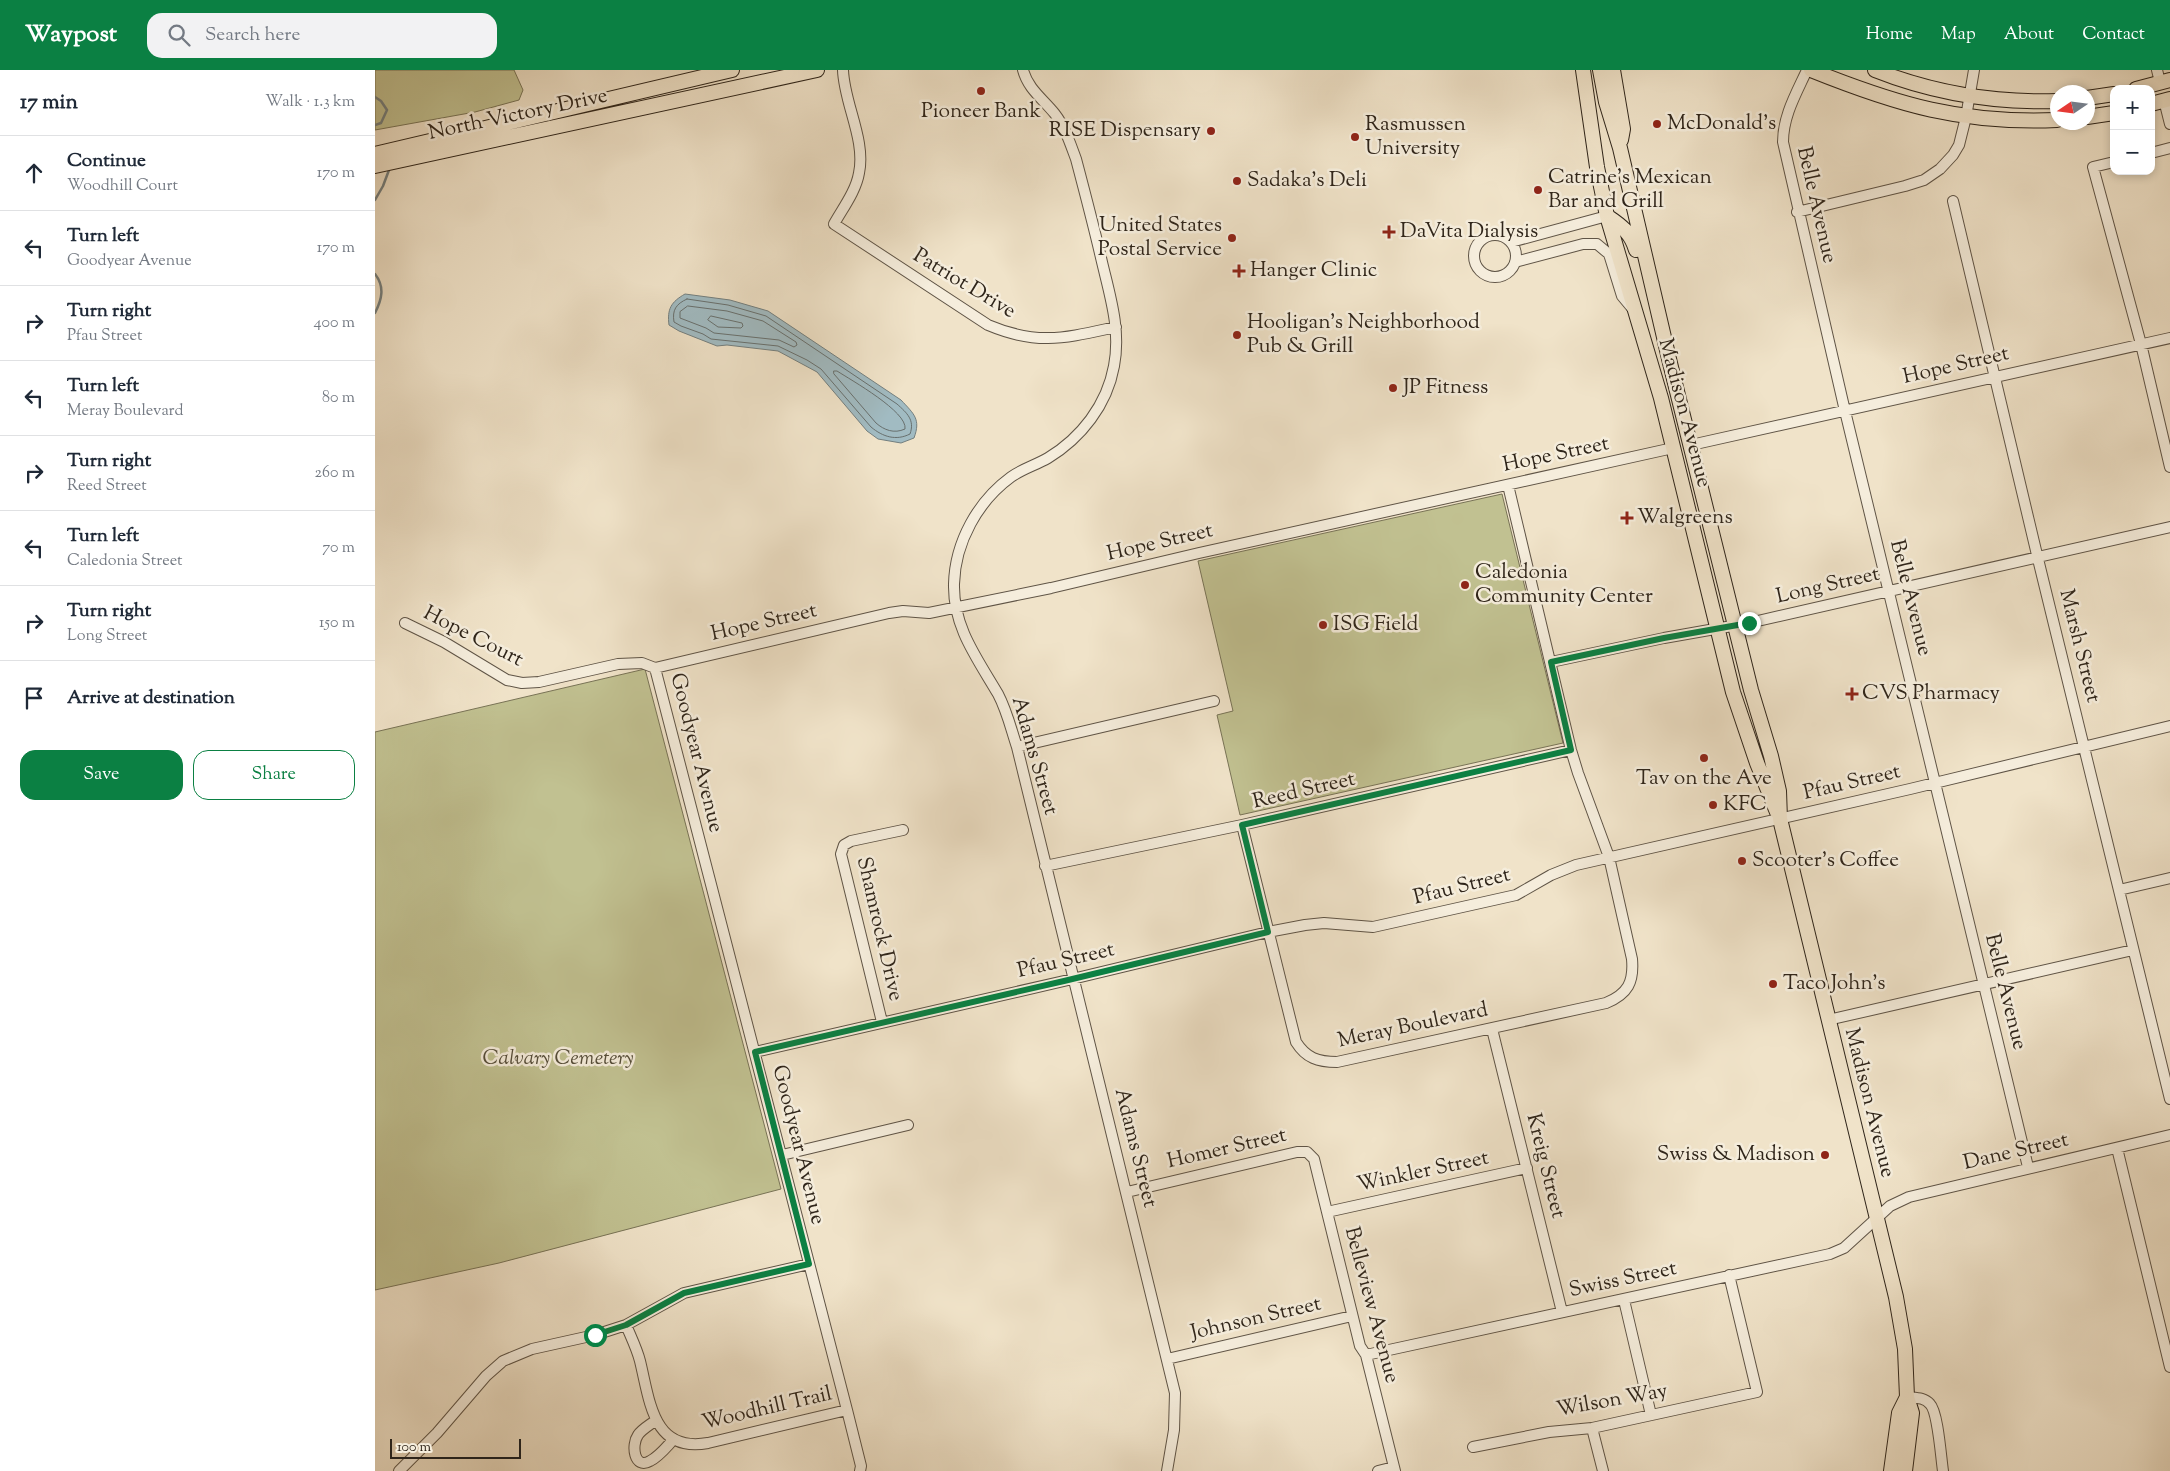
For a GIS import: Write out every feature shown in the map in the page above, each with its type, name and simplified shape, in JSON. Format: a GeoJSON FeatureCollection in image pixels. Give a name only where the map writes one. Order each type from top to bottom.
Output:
{"type":"FeatureCollection","features":[{"type":"Feature","properties":{"kind":"main road","name":"North Victory Drive"},"geometry":{"type":"LineString","coordinates":[[375,166],[732,70]]}},
{"type":"Feature","properties":{"kind":"main road","name":"North Victory Drive"},"geometry":{"type":"LineString","coordinates":[[375,154],[482,137],[817,70]]}},
{"type":"Feature","properties":{"kind":"main road","name":"Madison Avenue"},"geometry":{"type":"LineString","coordinates":[[1583,70],[1597,167],[1607,216],[1673,448],[1742,720],[1780,819],[1901,1325],[1907,1397],[1912,1413],[1905,1471]]}},
{"type":"Feature","properties":{"kind":"main road","name":"Madison Avenue"},"geometry":{"type":"LineString","coordinates":[[1601,70],[1606,102],[1620,148],[1670,363],[1761,727],[1771,756],[1779,791],[1780,819]]}},
{"type":"Feature","properties":{"kind":"main road"},"geometry":{"type":"LineString","coordinates":[[1613,70],[1623,129],[1620,148]]}},
{"type":"Feature","properties":{"kind":"main road"},"geometry":{"type":"LineString","coordinates":[[1809,70],[1897,102],[1966,117],[2012,121],[2050,120]]}},
{"type":"Feature","properties":{"kind":"main road"},"geometry":{"type":"LineString","coordinates":[[1875,70],[1913,83],[1971,96],[2011,101],[2050,101]]}},
{"type":"Feature","properties":{"kind":"main road"},"geometry":{"type":"LineString","coordinates":[[2145,85],[2163,77]]}},
{"type":"Feature","properties":{"kind":"main road"},"geometry":{"type":"LineString","coordinates":[[2159,100],[2157,91],[2163,77]]}},
{"type":"Feature","properties":{"kind":"main road"},"geometry":{"type":"LineString","coordinates":[[2095,97],[2110,95]]}},
{"type":"Feature","properties":{"kind":"main road"},"geometry":{"type":"LineString","coordinates":[[2095,116],[2110,113]]}},
{"type":"Feature","properties":{"kind":"main road"},"geometry":{"type":"LineString","coordinates":[[1607,216],[1624,227],[1633,241],[1670,363]]}},
{"type":"Feature","properties":{"kind":"main road"},"geometry":{"type":"LineString","coordinates":[[1647,353],[1663,381],[1678,431],[1681,437],[1691,445]]}},
{"type":"Feature","properties":{"kind":"main road","name":"Madison Avenue"},"geometry":{"type":"LineString","coordinates":[[1891,1471],[1899,1413],[1907,1397]]}},
{"type":"Feature","properties":{"kind":"street","name":"Patriot Drive"},"geometry":{"type":"LineString","coordinates":[[843,70],[860,154],[860,171],[855,187],[834,224],[988,325],[1010,334],[1036,339],[1064,338],[1116,328]]}},
{"type":"Feature","properties":{"kind":"street","name":"Adams Street"},"geometry":{"type":"LineString","coordinates":[[1023,70],[1029,85],[1055,114],[1068,136],[1076,159],[1116,328],[1114,367],[1103,401],[1090,421],[1071,441],[1049,457],[1012,476],[995,490],[981,507],[969,526],[958,554],[954,583],[955,607],[963,634],[1005,710],[1017,747],[1072,979],[1127,1192],[1175,1393],[1176,1412],[1167,1471]]}},
{"type":"Feature","properties":{"kind":"street","name":"Belle Avenue"},"geometry":{"type":"LineString","coordinates":[[1809,70],[1787,113],[1783,128],[1783,142],[1797,212],[2028,1168]]}},
{"type":"Feature","properties":{"kind":"street"},"geometry":{"type":"LineString","coordinates":[[1797,212],[1923,180],[1940,169],[1953,155],[1959,145],[1971,96],[1974,70]]}},
{"type":"Feature","properties":{"kind":"street"},"geometry":{"type":"LineString","coordinates":[[2159,100],[2170,124]]}},
{"type":"Feature","properties":{"kind":"street"},"geometry":{"type":"LineString","coordinates":[[2155,152],[2170,148]]}},
{"type":"Feature","properties":{"kind":"street"},"geometry":{"type":"LineString","coordinates":[[2110,163],[2093,167],[2141,344],[2170,467]]}},
{"type":"Feature","properties":{"kind":"street","name":"Marsh Street"},"geometry":{"type":"LineString","coordinates":[[1953,201],[2170,1099]]}},
{"type":"Feature","properties":{"kind":"street"},"geometry":{"type":"LineString","coordinates":[[1511,242],[1607,216]]}},
{"type":"Feature","properties":{"kind":"street"},"geometry":{"type":"LineString","coordinates":[[1495,235],[1506,238],[1511,242],[1516,251],[1515,262],[1510,272],[1493,278],[1482,273],[1475,262],[1475,249],[1484,239],[1495,235]]}},
{"type":"Feature","properties":{"kind":"street"},"geometry":{"type":"LineString","coordinates":[[1515,262],[1583,244],[1597,244],[1609,254],[1622,296],[1634,310]]}},
{"type":"Feature","properties":{"kind":"street","name":"Hope Street"},"geometry":{"type":"LineString","coordinates":[[1691,445],[2170,338]]}},
{"type":"Feature","properties":{"kind":"street","name":"Hope Street"},"geometry":{"type":"LineString","coordinates":[[655,668],[889,613],[903,611],[929,613],[1051,588],[1673,448]]}},
{"type":"Feature","properties":{"kind":"street","name":"Meray Boulevard"},"geometry":{"type":"LineString","coordinates":[[1242,825],[1296,1042],[1304,1054],[1325,1062],[1337,1062],[1607,1002],[1618,998],[1629,987],[1633,974],[1633,959],[1609,857],[1571,750],[1508,485]]}},
{"type":"Feature","properties":{"kind":"street","name":"Long Street"},"geometry":{"type":"LineString","coordinates":[[1551,662],[1889,592],[2170,527]]}},
{"type":"Feature","properties":{"kind":"street","name":"Hope Court"},"geometry":{"type":"LineString","coordinates":[[405,623],[445,642],[507,680],[522,683],[539,682],[618,664],[642,663]]}},
{"type":"Feature","properties":{"kind":"street","name":"Goodyear Avenue"},"geometry":{"type":"LineString","coordinates":[[642,663],[655,668],[720,925],[782,1155],[861,1466],[860,1471]]}},
{"type":"Feature","properties":{"kind":"street"},"geometry":{"type":"LineString","coordinates":[[1017,747],[1214,701]]}},
{"type":"Feature","properties":{"kind":"street","name":"Pfau Street"},"geometry":{"type":"LineString","coordinates":[[755,1052],[1268,932],[1305,925],[1324,924],[1373,928],[1516,894],[1551,875],[1576,865],[1936,783],[2170,726]]}},
{"type":"Feature","properties":{"kind":"street","name":"Reed Street"},"geometry":{"type":"LineString","coordinates":[[1045,866],[1242,825],[1571,750]]}},
{"type":"Feature","properties":{"kind":"street","name":"Shamrock Drive"},"geometry":{"type":"LineString","coordinates":[[882,1022],[841,854],[844,845],[851,841],[903,830]]}},
{"type":"Feature","properties":{"kind":"street"},"geometry":{"type":"LineString","coordinates":[[2119,890],[2170,878]]}},
{"type":"Feature","properties":{"kind":"street"},"geometry":{"type":"LineString","coordinates":[[1828,1020],[2133,950]]}},
{"type":"Feature","properties":{"kind":"street","name":"Kreig Street"},"geometry":{"type":"LineString","coordinates":[[1492,1028],[1562,1312]]}},
{"type":"Feature","properties":{"kind":"street"},"geometry":{"type":"LineString","coordinates":[[782,1155],[908,1125]]}},
{"type":"Feature","properties":{"kind":"street","name":"Dane Street"},"geometry":{"type":"LineString","coordinates":[[1876,1219],[1890,1206],[1909,1197],[2170,1136]]}},
{"type":"Feature","properties":{"kind":"street"},"geometry":{"type":"LineString","coordinates":[[2117,1148],[2170,1366]]}},
{"type":"Feature","properties":{"kind":"street","name":"Homer Street"},"geometry":{"type":"LineString","coordinates":[[1127,1192],[1297,1152],[1307,1152]]}},
{"type":"Feature","properties":{"kind":"street","name":"Belleview Avenue"},"geometry":{"type":"LineString","coordinates":[[1307,1152],[1314,1159],[1360,1346],[1366,1355],[1395,1469]]}},
{"type":"Feature","properties":{"kind":"street","name":"Winkler Street"},"geometry":{"type":"LineString","coordinates":[[1327,1212],[1527,1168]]}},
{"type":"Feature","properties":{"kind":"street","name":"Swiss Street"},"geometry":{"type":"LineString","coordinates":[[1366,1355],[1830,1254],[1844,1248],[1876,1219]]}},
{"type":"Feature","properties":{"kind":"street"},"geometry":{"type":"LineString","coordinates":[[399,1471],[437,1433],[486,1376],[503,1361],[532,1349],[595,1335],[626,1325],[684,1293],[809,1264]]}},
{"type":"Feature","properties":{"kind":"street","name":"Wilson Way"},"geometry":{"type":"LineString","coordinates":[[1473,1447],[1549,1432],[1592,1428],[1757,1392],[1729,1276]]}},
{"type":"Feature","properties":{"kind":"street"},"geometry":{"type":"LineString","coordinates":[[1624,1300],[1651,1415]]}},
{"type":"Feature","properties":{"kind":"street","name":"Johnson Street"},"geometry":{"type":"LineString","coordinates":[[1167,1359],[1353,1316]]}},
{"type":"Feature","properties":{"kind":"street","name":"Woodhill Trail"},"geometry":{"type":"LineString","coordinates":[[626,1325],[639,1358],[647,1394],[656,1420],[666,1434],[686,1445],[698,1445],[847,1410]]}},
{"type":"Feature","properties":{"kind":"street"},"geometry":{"type":"LineString","coordinates":[[1907,1397],[1923,1399],[1931,1404],[1936,1419],[1943,1471]]}},
{"type":"Feature","properties":{"kind":"street"},"geometry":{"type":"LineString","coordinates":[[656,1420],[643,1430],[635,1441],[633,1449],[638,1460],[643,1463],[649,1462],[674,1439]]}},
{"type":"Feature","properties":{"kind":"street"},"geometry":{"type":"LineString","coordinates":[[1592,1428],[1603,1471]]}},
{"type":"Feature","properties":{"kind":"street"},"geometry":{"type":"LineString","coordinates":[[1378,1471],[1395,1469]]}},
{"type":"Feature","properties":{"kind":"green space"},"geometry":{"type":"Polygon","coordinates":[[[375,70],[514,70],[523,90],[519,100],[475,112],[375,130],[375,70]]]}},
{"type":"Feature","properties":{"kind":"green space","name":"ISG Field"},"geometry":{"type":"Polygon","coordinates":[[[1502,494],[1563,743],[1240,815],[1217,715],[1233,711],[1198,561],[1502,494]]]}},
{"type":"Feature","properties":{"kind":"green space","name":"Calvary Cemetery"},"geometry":{"type":"Polygon","coordinates":[[[645,669],[781,1189],[499,1263],[375,1290],[375,732],[645,669]]]}},
{"type":"Feature","properties":{"kind":"water"},"geometry":{"type":"Polygon","coordinates":[[[685,294],[730,300],[768,311],[901,400],[915,417],[917,426],[914,438],[901,443],[878,439],[867,431],[817,372],[778,351],[727,345],[717,346],[669,325],[669,310],[671,306],[685,294]]]}},
{"type":"Feature","properties":{"kind":"waterway"},"geometry":{"type":"LineString","coordinates":[[375,97],[381,101],[387,110],[381,123],[375,125]]}},
{"type":"Feature","properties":{"kind":"waterway"},"geometry":{"type":"LineString","coordinates":[[375,200],[389,170]]}},
{"type":"Feature","properties":{"kind":"waterway"},"geometry":{"type":"LineString","coordinates":[[375,274],[381,288],[379,303],[375,313]]}},
{"type":"Feature","properties":{"kind":"place","name":"Pioneer Bank"},"geometry":{"type":"Point","coordinates":[981,91]}},
{"type":"Feature","properties":{"kind":"place","name":"McDonald's"},"geometry":{"type":"Point","coordinates":[1657,124]}},
{"type":"Feature","properties":{"kind":"place","name":"RISE Dispensary"},"geometry":{"type":"Point","coordinates":[1211,131]}},
{"type":"Feature","properties":{"kind":"place","name":"Rasmussen University"},"geometry":{"type":"Point","coordinates":[1355,137]}},
{"type":"Feature","properties":{"kind":"place","name":"Sadaka's Deli"},"geometry":{"type":"Point","coordinates":[1237,181]}},
{"type":"Feature","properties":{"kind":"place","name":"Catrine's Mexican Bar and Grill"},"geometry":{"type":"Point","coordinates":[1538,190]}},
{"type":"Feature","properties":{"kind":"place","name":"DaVita Dialysis"},"geometry":{"type":"Point","coordinates":[1389,232]}},
{"type":"Feature","properties":{"kind":"place","name":"United States Postal Service"},"geometry":{"type":"Point","coordinates":[1232,238]}},
{"type":"Feature","properties":{"kind":"place","name":"Hanger Clinic"},"geometry":{"type":"Point","coordinates":[1239,271]}},
{"type":"Feature","properties":{"kind":"place","name":"Hooligan's Neighborhood Pub & Grill"},"geometry":{"type":"Point","coordinates":[1237,335]}},
{"type":"Feature","properties":{"kind":"place","name":"JP Fitness"},"geometry":{"type":"Point","coordinates":[1393,388]}},
{"type":"Feature","properties":{"kind":"place","name":"Walgreens"},"geometry":{"type":"Point","coordinates":[1627,518]}},
{"type":"Feature","properties":{"kind":"place","name":"Caledonia Community Center"},"geometry":{"type":"Point","coordinates":[1465,585]}},
{"type":"Feature","properties":{"kind":"place","name":"ISG Field"},"geometry":{"type":"Point","coordinates":[1323,625]}},
{"type":"Feature","properties":{"kind":"place","name":"CVS Pharmacy"},"geometry":{"type":"Point","coordinates":[1852,694]}},
{"type":"Feature","properties":{"kind":"place","name":"Tav on the Ave"},"geometry":{"type":"Point","coordinates":[1704,758]}},
{"type":"Feature","properties":{"kind":"place","name":"KFC"},"geometry":{"type":"Point","coordinates":[1713,805]}},
{"type":"Feature","properties":{"kind":"place","name":"Scooter's Coffee"},"geometry":{"type":"Point","coordinates":[1742,861]}},
{"type":"Feature","properties":{"kind":"place","name":"Taco John's"},"geometry":{"type":"Point","coordinates":[1773,984]}},
{"type":"Feature","properties":{"kind":"place","name":"Swiss & Madison"},"geometry":{"type":"Point","coordinates":[1825,1155]}},
{"type":"Feature","properties":{"kind":"route"},"geometry":{"type":"LineString","coordinates":[[595,1335],[626,1325],[684,1293],[809,1264],[755,1052],[1268,932],[1242,825],[1571,750],[1551,662],[1664,638],[1749,623]]}}]}
